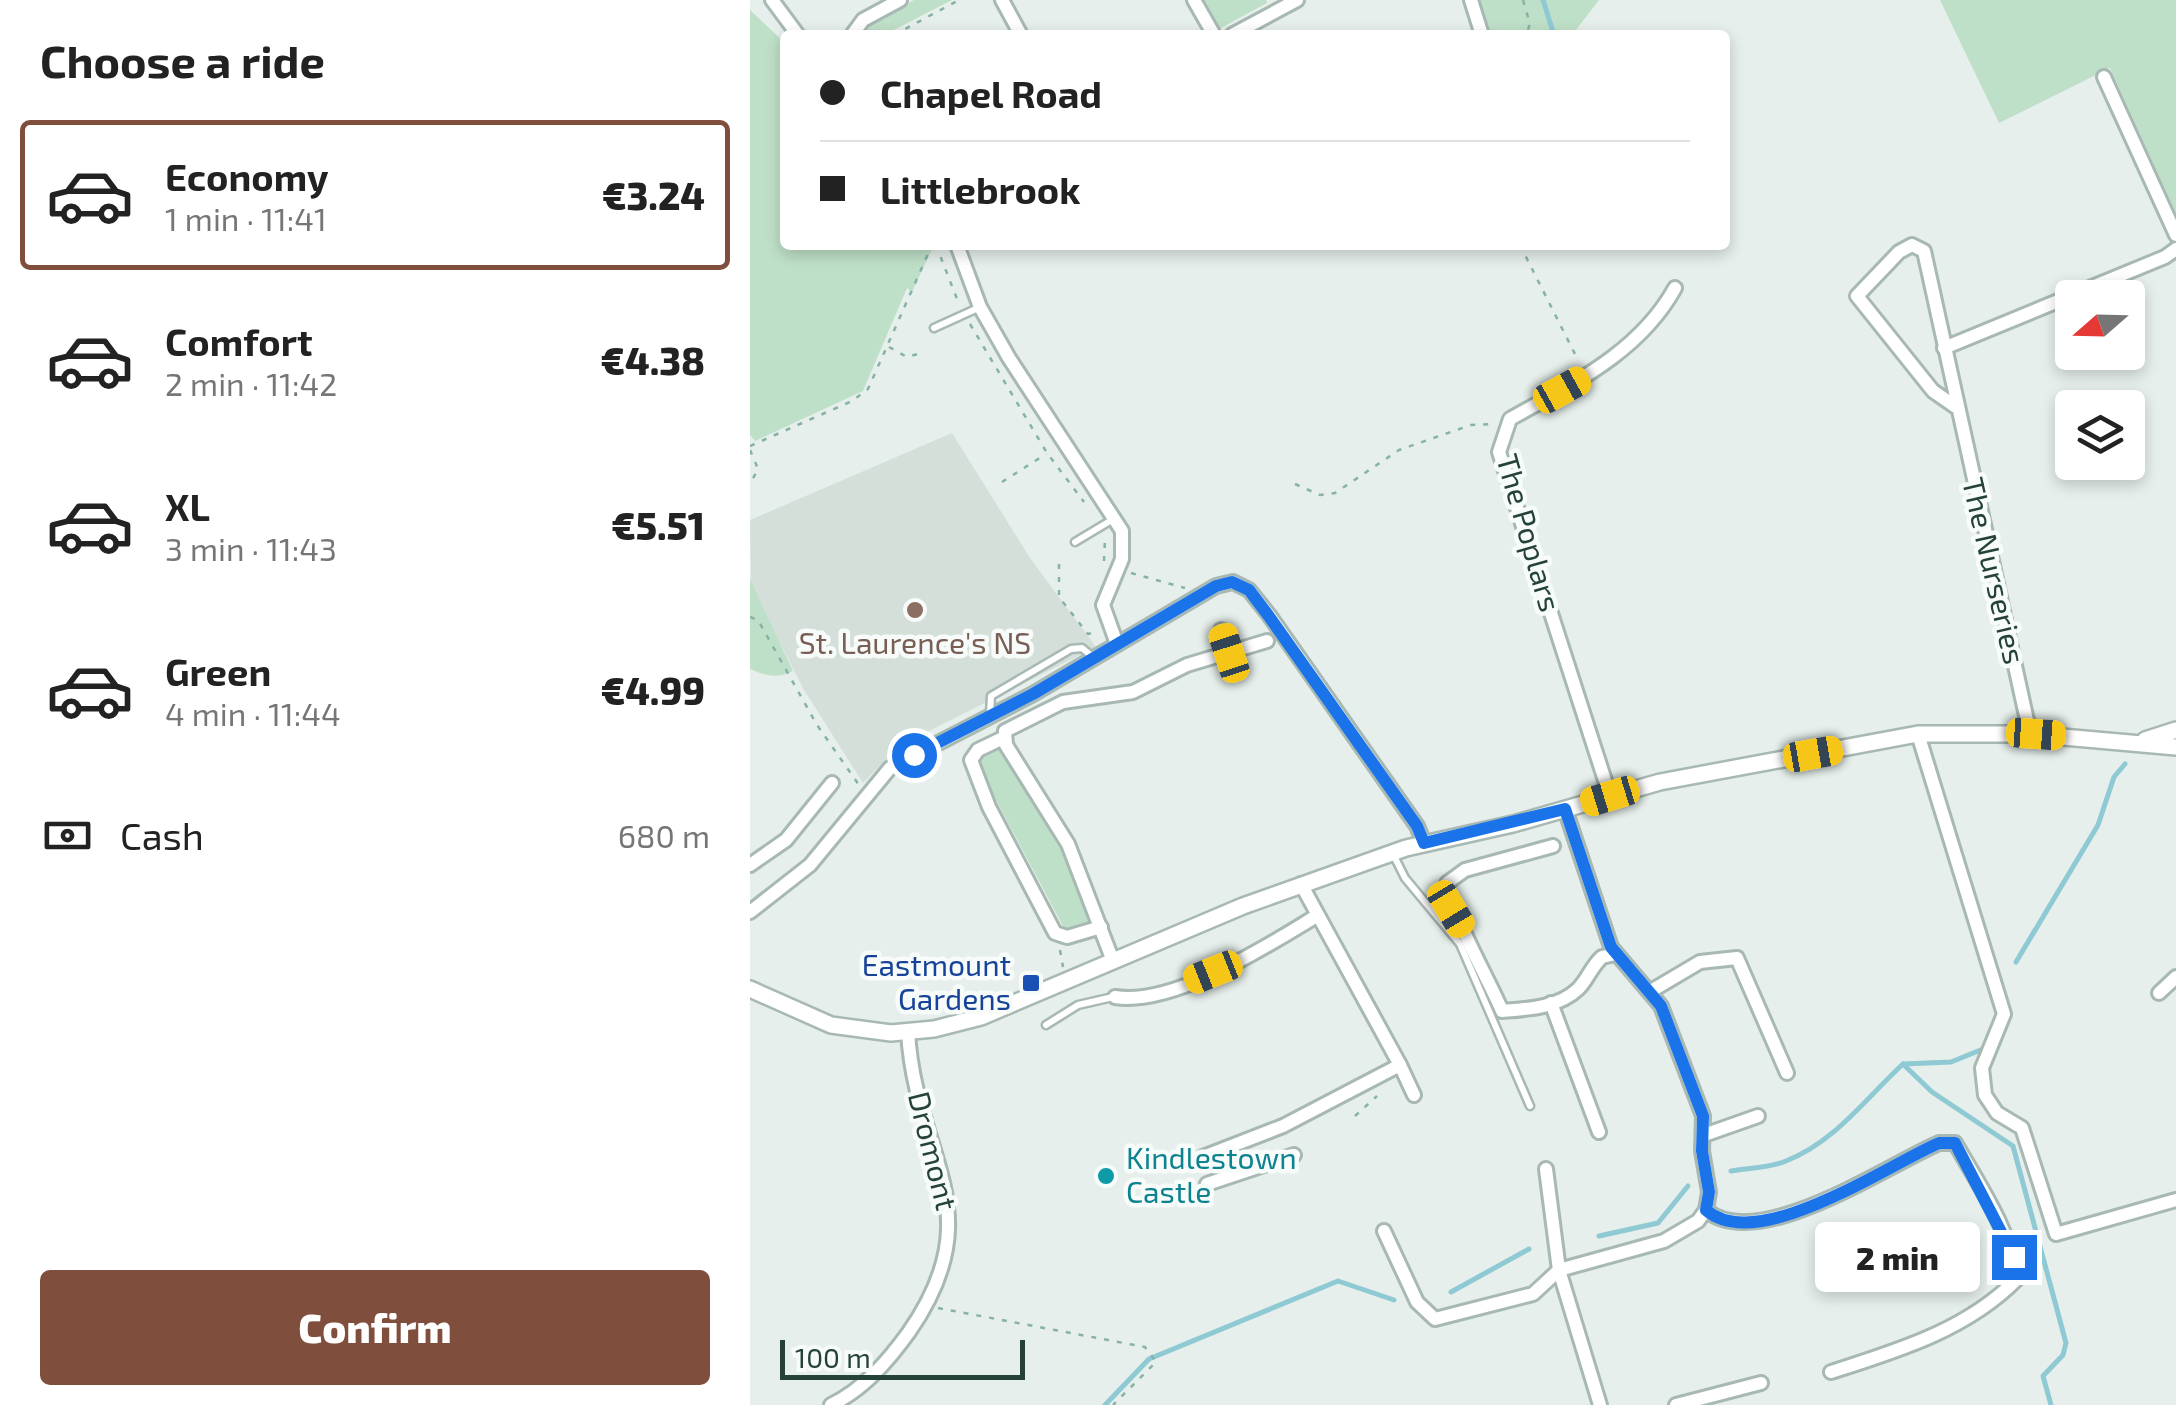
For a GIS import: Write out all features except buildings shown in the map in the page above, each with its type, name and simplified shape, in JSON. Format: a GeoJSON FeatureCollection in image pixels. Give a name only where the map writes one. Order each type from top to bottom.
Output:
{"type":"FeatureCollection","features":[{"type":"Feature","properties":{"kind":"street"},"geometry":{"type":"LineString","coordinates":[[772,0],[794,30]]}},
{"type":"Feature","properties":{"kind":"street"},"geometry":{"type":"LineString","coordinates":[[856,30],[864,20],[900,0]]}},
{"type":"Feature","properties":{"kind":"street"},"geometry":{"type":"LineString","coordinates":[[1002,0],[1018,30]]}},
{"type":"Feature","properties":{"kind":"street"},"geometry":{"type":"LineString","coordinates":[[1194,0],[1211,30]]}},
{"type":"Feature","properties":{"kind":"street"},"geometry":{"type":"LineString","coordinates":[[1240,30],[1277,5],[1297,0]]}},
{"type":"Feature","properties":{"kind":"street"},"geometry":{"type":"LineString","coordinates":[[1472,0],[1481,30]]}},
{"type":"Feature","properties":{"kind":"street"},"geometry":{"type":"LineString","coordinates":[[2104,77],[2176,235]]}},
{"type":"Feature","properties":{"kind":"street","name":"The Nurseries"},"geometry":{"type":"LineString","coordinates":[[1956,408],[1932,391],[1857,296],[1899,252],[1912,245],[1924,251],[2030,734]]}},
{"type":"Feature","properties":{"kind":"street"},"geometry":{"type":"LineString","coordinates":[[1944,348],[2176,249]]}},
{"type":"Feature","properties":{"kind":"street"},"geometry":{"type":"LineString","coordinates":[[959,250],[978,300],[1042,414],[1116,517],[1123,546],[1103,605],[1117,644]]}},
{"type":"Feature","properties":{"kind":"street","name":"The Poplars"},"geometry":{"type":"LineString","coordinates":[[1610,796],[1499,452],[1510,419],[1601,368],[1640,335],[1675,288]]}},
{"type":"Feature","properties":{"kind":"street"},"geometry":{"type":"LineString","coordinates":[[750,912],[810,865],[890,768],[1232,582],[1249,590],[1417,826],[1424,843]]}},
{"type":"Feature","properties":{"kind":"street"},"geometry":{"type":"LineString","coordinates":[[1222,630],[1229,653]]}},
{"type":"Feature","properties":{"kind":"street"},"geometry":{"type":"LineString","coordinates":[[1101,927],[1062,937],[1056,933],[972,772],[971,760],[978,750],[1003,738],[1010,725],[1063,702],[1133,692],[1187,665],[1267,641]]}},
{"type":"Feature","properties":{"kind":"street"},"geometry":{"type":"LineString","coordinates":[[2142,742],[2176,730]]}},
{"type":"Feature","properties":{"kind":"street"},"geometry":{"type":"LineString","coordinates":[[1918,734],[2004,1014],[1982,1068],[1985,1095],[1997,1113],[2022,1128],[2056,1234],[2176,1200]]}},
{"type":"Feature","properties":{"kind":"street"},"geometry":{"type":"LineString","coordinates":[[750,989],[831,1025],[908,1032],[981,1017],[1301,884],[1393,852],[1660,782],[1918,734],[2030,734],[2176,748]]}},
{"type":"Feature","properties":{"kind":"street"},"geometry":{"type":"LineString","coordinates":[[1003,738],[1068,844],[1114,961]]}},
{"type":"Feature","properties":{"kind":"street"},"geometry":{"type":"LineString","coordinates":[[750,865],[786,840],[832,783]]}},
{"type":"Feature","properties":{"kind":"street"},"geometry":{"type":"LineString","coordinates":[[1384,1231],[1417,1302],[1435,1319],[1534,1294],[1559,1270],[1664,1240],[1698,1221],[1706,1210],[1709,1192],[1703,1116],[1661,1006],[1615,954],[1591,895],[1565,809]]}},
{"type":"Feature","properties":{"kind":"street"},"geometry":{"type":"LineString","coordinates":[[1552,846],[1465,870],[1447,883],[1445,890],[1502,1011],[1551,1003],[1575,992],[1602,957],[1615,954]]}},
{"type":"Feature","properties":{"kind":"street"},"geometry":{"type":"LineString","coordinates":[[1301,884],[1315,917],[1358,980],[1414,1095]]}},
{"type":"Feature","properties":{"kind":"street"},"geometry":{"type":"LineString","coordinates":[[1115,996],[1139,999],[1178,986],[1248,956],[1315,917]]}},
{"type":"Feature","properties":{"kind":"street"},"geometry":{"type":"LineString","coordinates":[[1651,991],[1700,962],[1737,958],[1787,1073]]}},
{"type":"Feature","properties":{"kind":"street"},"geometry":{"type":"LineString","coordinates":[[2159,993],[2176,977]]}},
{"type":"Feature","properties":{"kind":"street"},"geometry":{"type":"LineString","coordinates":[[1551,1003],[1599,1132]]}},
{"type":"Feature","properties":{"kind":"street","name":"Dromont"},"geometry":{"type":"LineString","coordinates":[[832,1405],[852,1394],[887,1361],[927,1306],[944,1270],[950,1213],[916,1090],[908,1032]]}},
{"type":"Feature","properties":{"kind":"street"},"geometry":{"type":"LineString","coordinates":[[1202,1157],[1260,1136],[1400,1065]]}},
{"type":"Feature","properties":{"kind":"street"},"geometry":{"type":"LineString","coordinates":[[1704,1136],[1758,1116]]}},
{"type":"Feature","properties":{"kind":"street"},"geometry":{"type":"LineString","coordinates":[[1260,1136],[1269,1162]]}},
{"type":"Feature","properties":{"kind":"street"},"geometry":{"type":"LineString","coordinates":[[1706,1210],[1718,1221],[1748,1224],[1791,1213],[1939,1143],[1955,1143],[2001,1225],[2014,1257],[2017,1279],[1967,1319],[1900,1350],[1831,1372]]}},
{"type":"Feature","properties":{"kind":"street"},"geometry":{"type":"LineString","coordinates":[[1207,1184],[1294,1155]]}},
{"type":"Feature","properties":{"kind":"street"},"geometry":{"type":"LineString","coordinates":[[1546,1169],[1559,1270],[1600,1405]]}},
{"type":"Feature","properties":{"kind":"street"},"geometry":{"type":"LineString","coordinates":[[1676,1405],[1762,1383]]}},
{"type":"Feature","properties":{"kind":"lane"},"geometry":{"type":"LineString","coordinates":[[934,328],[978,300]]}},
{"type":"Feature","properties":{"kind":"lane"},"geometry":{"type":"LineString","coordinates":[[1075,542],[1116,517]]}},
{"type":"Feature","properties":{"kind":"lane"},"geometry":{"type":"LineString","coordinates":[[990,715],[991,696],[1012,680],[1071,649],[1082,648],[1094,658]]}},
{"type":"Feature","properties":{"kind":"lane"},"geometry":{"type":"LineString","coordinates":[[1393,852],[1405,878],[1460,944],[1530,1106]]}},
{"type":"Feature","properties":{"kind":"lane"},"geometry":{"type":"LineString","coordinates":[[1046,1025],[1078,1005],[1115,996]]}},
{"type":"Feature","properties":{"kind":"path"},"geometry":{"type":"LineString","coordinates":[[903,30],[959,0]]}},
{"type":"Feature","properties":{"kind":"path"},"geometry":{"type":"LineString","coordinates":[[1523,0],[1530,24],[1528,30]]}},
{"type":"Feature","properties":{"kind":"path"},"geometry":{"type":"LineString","coordinates":[[750,484],[758,469],[750,448],[852,401],[868,389],[930,250]]}},
{"type":"Feature","properties":{"kind":"path"},"geometry":{"type":"LineString","coordinates":[[1523,250],[1579,361]]}},
{"type":"Feature","properties":{"kind":"path"},"geometry":{"type":"LineString","coordinates":[[888,346],[908,357],[918,354]]}},
{"type":"Feature","properties":{"kind":"path"},"geometry":{"type":"LineString","coordinates":[[1295,484],[1320,495],[1335,494],[1399,450],[1471,425],[1507,425]]}},
{"type":"Feature","properties":{"kind":"path"},"geometry":{"type":"LineString","coordinates":[[1002,482],[1047,454]]}},
{"type":"Feature","properties":{"kind":"path"},"geometry":{"type":"LineString","coordinates":[[1059,564],[1059,597],[1068,609],[1088,634],[1109,630]]}},
{"type":"Feature","properties":{"kind":"path"},"geometry":{"type":"LineString","coordinates":[[1125,572],[1182,584],[1193,600]]}},
{"type":"Feature","properties":{"kind":"path"},"geometry":{"type":"LineString","coordinates":[[750,616],[758,620],[816,725],[857,784]]}},
{"type":"Feature","properties":{"kind":"path"},"geometry":{"type":"LineString","coordinates":[[1062,937],[1060,956],[1064,968]]}},
{"type":"Feature","properties":{"kind":"path"},"geometry":{"type":"LineString","coordinates":[[1355,1116],[1378,1096],[1373,1080]]}},
{"type":"Feature","properties":{"kind":"path"},"geometry":{"type":"LineString","coordinates":[[927,1306],[1145,1347],[1156,1362],[1114,1405]]}},
{"type":"Feature","properties":{"kind":"shaded area","name":"St. Laurence's NS"},"geometry":{"type":"Polygon","coordinates":[[[952,433],[1030,558],[1096,647],[899,746],[863,783],[804,690],[751,586],[750,520],[952,433]]]}},
{"type":"Feature","properties":{"kind":"green space"},"geometry":{"type":"Polygon","coordinates":[[[914,0],[952,0],[894,30],[865,30],[914,0]]]}},
{"type":"Feature","properties":{"kind":"green space"},"geometry":{"type":"Polygon","coordinates":[[[1200,0],[1266,0],[1267,3],[1219,29],[1200,0]]]}},
{"type":"Feature","properties":{"kind":"green space"},"geometry":{"type":"Polygon","coordinates":[[[1476,0],[1599,0],[1576,30],[1486,30],[1476,0]]]}},
{"type":"Feature","properties":{"kind":"green space"},"geometry":{"type":"Polygon","coordinates":[[[1940,0],[2176,0],[2176,214],[2110,68],[1999,123],[1940,0]]]}},
{"type":"Feature","properties":{"kind":"green space"},"geometry":{"type":"Polygon","coordinates":[[[750,10],[780,38],[780,250],[932,250],[912,292],[907,288],[863,391],[755,441],[750,435],[750,10]]]}},
{"type":"Feature","properties":{"kind":"green space"},"geometry":{"type":"Polygon","coordinates":[[[750,579],[793,671],[772,676],[750,669],[750,579]]]}},
{"type":"Feature","properties":{"kind":"green space"},"geometry":{"type":"Polygon","coordinates":[[[1002,747],[1060,839],[1091,921],[1064,928],[979,768],[978,758],[1002,747]]]}},
{"type":"Feature","properties":{"kind":"waterway"},"geometry":{"type":"LineString","coordinates":[[1543,0],[1552,30]]}},
{"type":"Feature","properties":{"kind":"waterway"},"geometry":{"type":"LineString","coordinates":[[2016,962],[2098,825],[2114,777],[2125,764]]}},
{"type":"Feature","properties":{"kind":"waterway"},"geometry":{"type":"LineString","coordinates":[[1731,1171],[1773,1165],[1804,1153],[1835,1131],[1903,1064],[1951,1062],[1983,1049]]}},
{"type":"Feature","properties":{"kind":"waterway"},"geometry":{"type":"LineString","coordinates":[[1903,1064],[1932,1092],[2013,1146],[2066,1343],[2063,1355],[2043,1376],[2051,1405]]}},
{"type":"Feature","properties":{"kind":"waterway"},"geometry":{"type":"LineString","coordinates":[[1599,1236],[1658,1223],[1688,1186]]}},
{"type":"Feature","properties":{"kind":"waterway"},"geometry":{"type":"LineString","coordinates":[[1451,1292],[1529,1249]]}},
{"type":"Feature","properties":{"kind":"waterway"},"geometry":{"type":"LineString","coordinates":[[1105,1405],[1149,1359],[1338,1281],[1394,1300]]}},
{"type":"Feature","properties":{"kind":"place","name":"St. Laurence's NS"},"geometry":{"type":"Point","coordinates":[915,610]}},
{"type":"Feature","properties":{"kind":"place","name":"Eastmount Gardens"},"geometry":{"type":"Point","coordinates":[1031,983]}},
{"type":"Feature","properties":{"kind":"place","name":"Kindlestown Castle"},"geometry":{"type":"Point","coordinates":[1106,1176]}},
{"type":"Feature","properties":{"kind":"route"},"geometry":{"type":"LineString","coordinates":[[914,755],[1033,694],[1216,586],[1232,582],[1249,590],[1268,615],[1417,826],[1424,843],[1565,809],[1611,947],[1661,1006],[1703,1116],[1706,1129],[1702,1151],[1709,1192],[1706,1210],[1718,1221],[1748,1224],[1791,1213],[1862,1183],[1939,1143],[1955,1143],[2001,1225],[2014,1257]]}}]}
